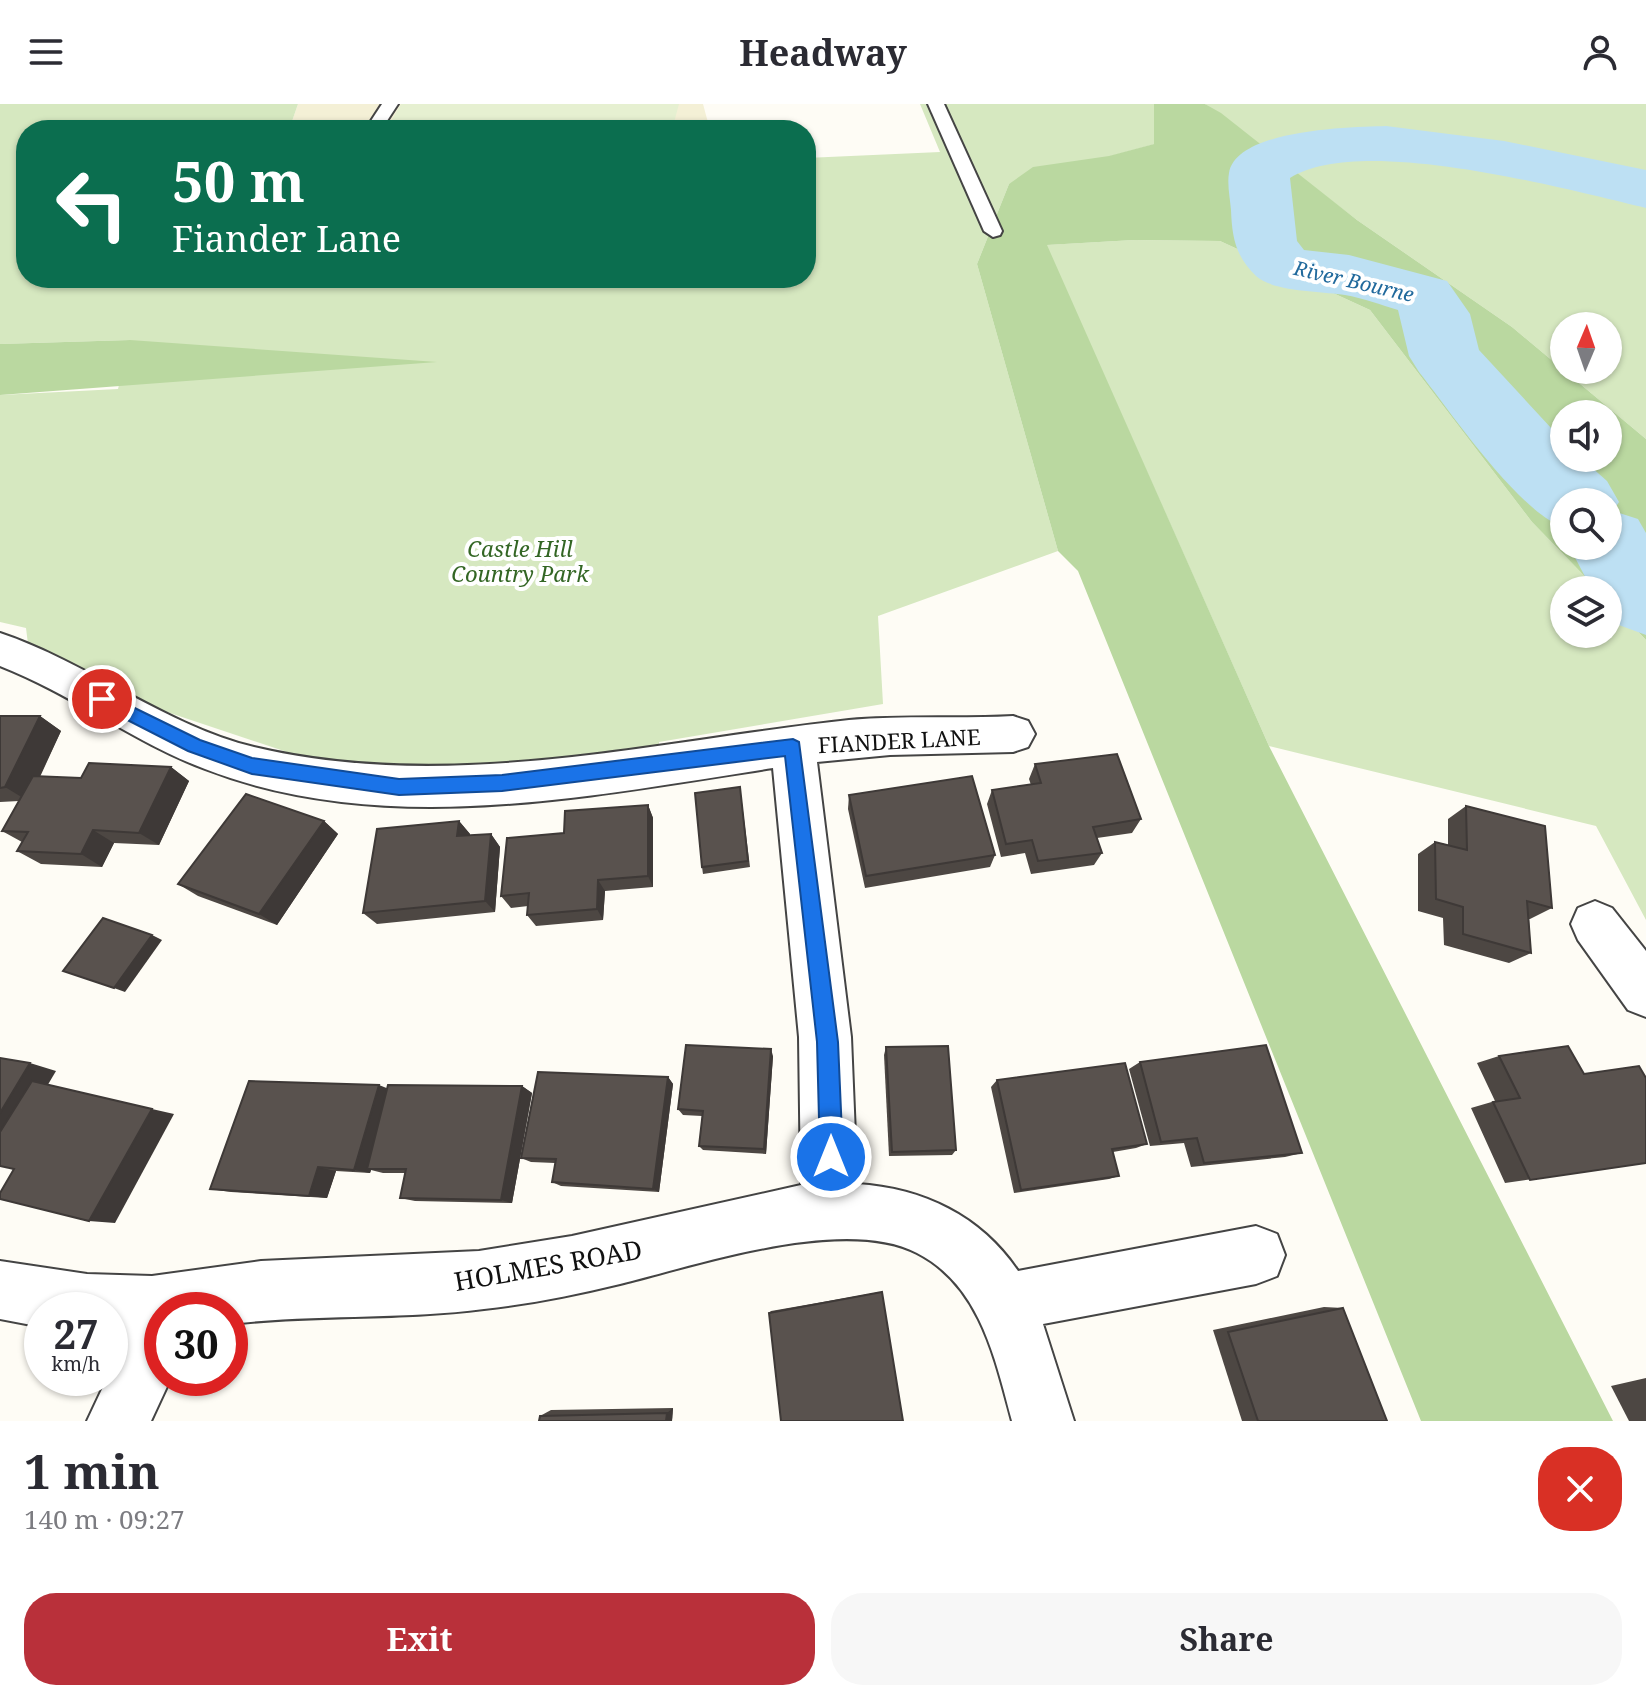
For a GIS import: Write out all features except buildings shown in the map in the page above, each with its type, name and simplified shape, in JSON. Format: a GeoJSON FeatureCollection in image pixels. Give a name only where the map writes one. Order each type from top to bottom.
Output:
{"type":"FeatureCollection","features":[{"type":"Feature","properties":{"kind":"street","name":"FIANDER LANE"},"geometry":{"type":"LineString","coordinates":[[0,649],[56,674],[194,745],[252,766],[360,784],[413,787],[502,783],[853,738],[1013,734]]}},
{"type":"Feature","properties":{"kind":"street"},"geometry":{"type":"LineString","coordinates":[[793,747],[828,1042],[832,1130],[829,1212]]}},
{"type":"Feature","properties":{"kind":"street"},"geometry":{"type":"LineString","coordinates":[[1595,924],[1646,992]]}},
{"type":"Feature","properties":{"kind":"street","name":"HOLMES ROAD"},"geometry":{"type":"LineString","coordinates":[[243,1292],[461,1283],[523,1275],[781,1216],[829,1212],[906,1220],[946,1237],[978,1263],[1004,1304],[1020,1341],[1043,1421]]}},
{"type":"Feature","properties":{"kind":"street"},"geometry":{"type":"LineString","coordinates":[[1004,1304],[1081,1286],[1256,1255]]}},
{"type":"Feature","properties":{"kind":"street","name":"HOLMES ROAD"},"geometry":{"type":"LineString","coordinates":[[0,1290],[86,1306],[144,1310]]}},
{"type":"Feature","properties":{"kind":"street"},"geometry":{"type":"LineString","coordinates":[[118,1421],[144,1367]]}},
{"type":"Feature","properties":{"kind":"lane"},"geometry":{"type":"LineString","coordinates":[[936,104],[993,231]]}},
{"type":"Feature","properties":{"kind":"shaded area"},"geometry":{"type":"Polygon","coordinates":[[[298,104],[703,104],[707,120],[292,120],[298,104]]]}},
{"type":"Feature","properties":{"kind":"green space","name":"Castle Hill Country Park"},"geometry":{"type":"Polygon","coordinates":[[[0,104],[298,104],[292,120],[16,120],[16,288],[816,288],[816,158],[940,152],[920,104],[1154,104],[1155,144],[1009,184],[977,264],[1058,551],[878,616],[883,704],[659,742],[659,750],[551,764],[364,769],[299,756],[164,711],[28,644],[26,628],[0,622],[0,395],[118,389],[130,340],[0,344],[0,104]]]}},
{"type":"Feature","properties":{"kind":"green space"},"geometry":{"type":"Polygon","coordinates":[[[401,104],[679,104],[675,120],[392,120],[401,104]]]}},
{"type":"Feature","properties":{"kind":"green space"},"geometry":{"type":"Polygon","coordinates":[[[1154,104],[1205,104],[1221,113],[1357,220],[1512,327],[1550,359],[1550,384],[1580,384],[1599,400],[1550,400],[1550,472],[1622,472],[1622,419],[1646,439],[1646,640],[1622,615],[1622,576],[1584,576],[1569,560],[1622,560],[1622,488],[1550,488],[1550,541],[1532,522],[1370,310],[1220,241],[1134,240],[1047,245],[1269,746],[1613,1421],[1421,1421],[1078,571],[1058,551],[977,264],[1009,184],[1033,167],[1109,156],[1154,144],[1154,104]]]}},
{"type":"Feature","properties":{"kind":"green space"},"geometry":{"type":"Polygon","coordinates":[[[1205,104],[1646,104],[1646,439],[1622,419],[1622,400],[1599,400],[1580,384],[1622,384],[1622,312],[1550,312],[1550,359],[1512,327],[1357,220],[1205,104]]]}},
{"type":"Feature","properties":{"kind":"green space"},"geometry":{"type":"Polygon","coordinates":[[[1134,240],[1220,241],[1370,310],[1532,522],[1550,541],[1550,560],[1569,560],[1584,576],[1550,576],[1550,648],[1622,648],[1622,615],[1646,640],[1646,920],[1596,826],[1269,746],[1046,245],[1134,240]]]}},
{"type":"Feature","properties":{"kind":"green space"},"geometry":{"type":"Polygon","coordinates":[[[130,340],[437,362],[0,395],[0,344],[130,340]]]}},
{"type":"Feature","properties":{"kind":"waterway","name":"River Bourne"},"geometry":{"type":"LineString","coordinates":[[1564,488],[1520,446],[1445,356],[1435,314],[1423,296],[1349,275],[1314,273],[1281,264],[1265,244],[1259,171],[1289,153],[1332,144],[1386,144],[1504,159],[1646,189]]}},
{"type":"Feature","properties":{"kind":"waterway","name":"River Bourne"},"geometry":{"type":"LineString","coordinates":[[1619,560],[1639,597],[1646,601]]}},
{"type":"Feature","properties":{"kind":"route"},"geometry":{"type":"LineString","coordinates":[[102,699],[194,745],[252,766],[360,784],[399,787],[502,783],[793,747],[828,1042],[831,1157]]}}]}
